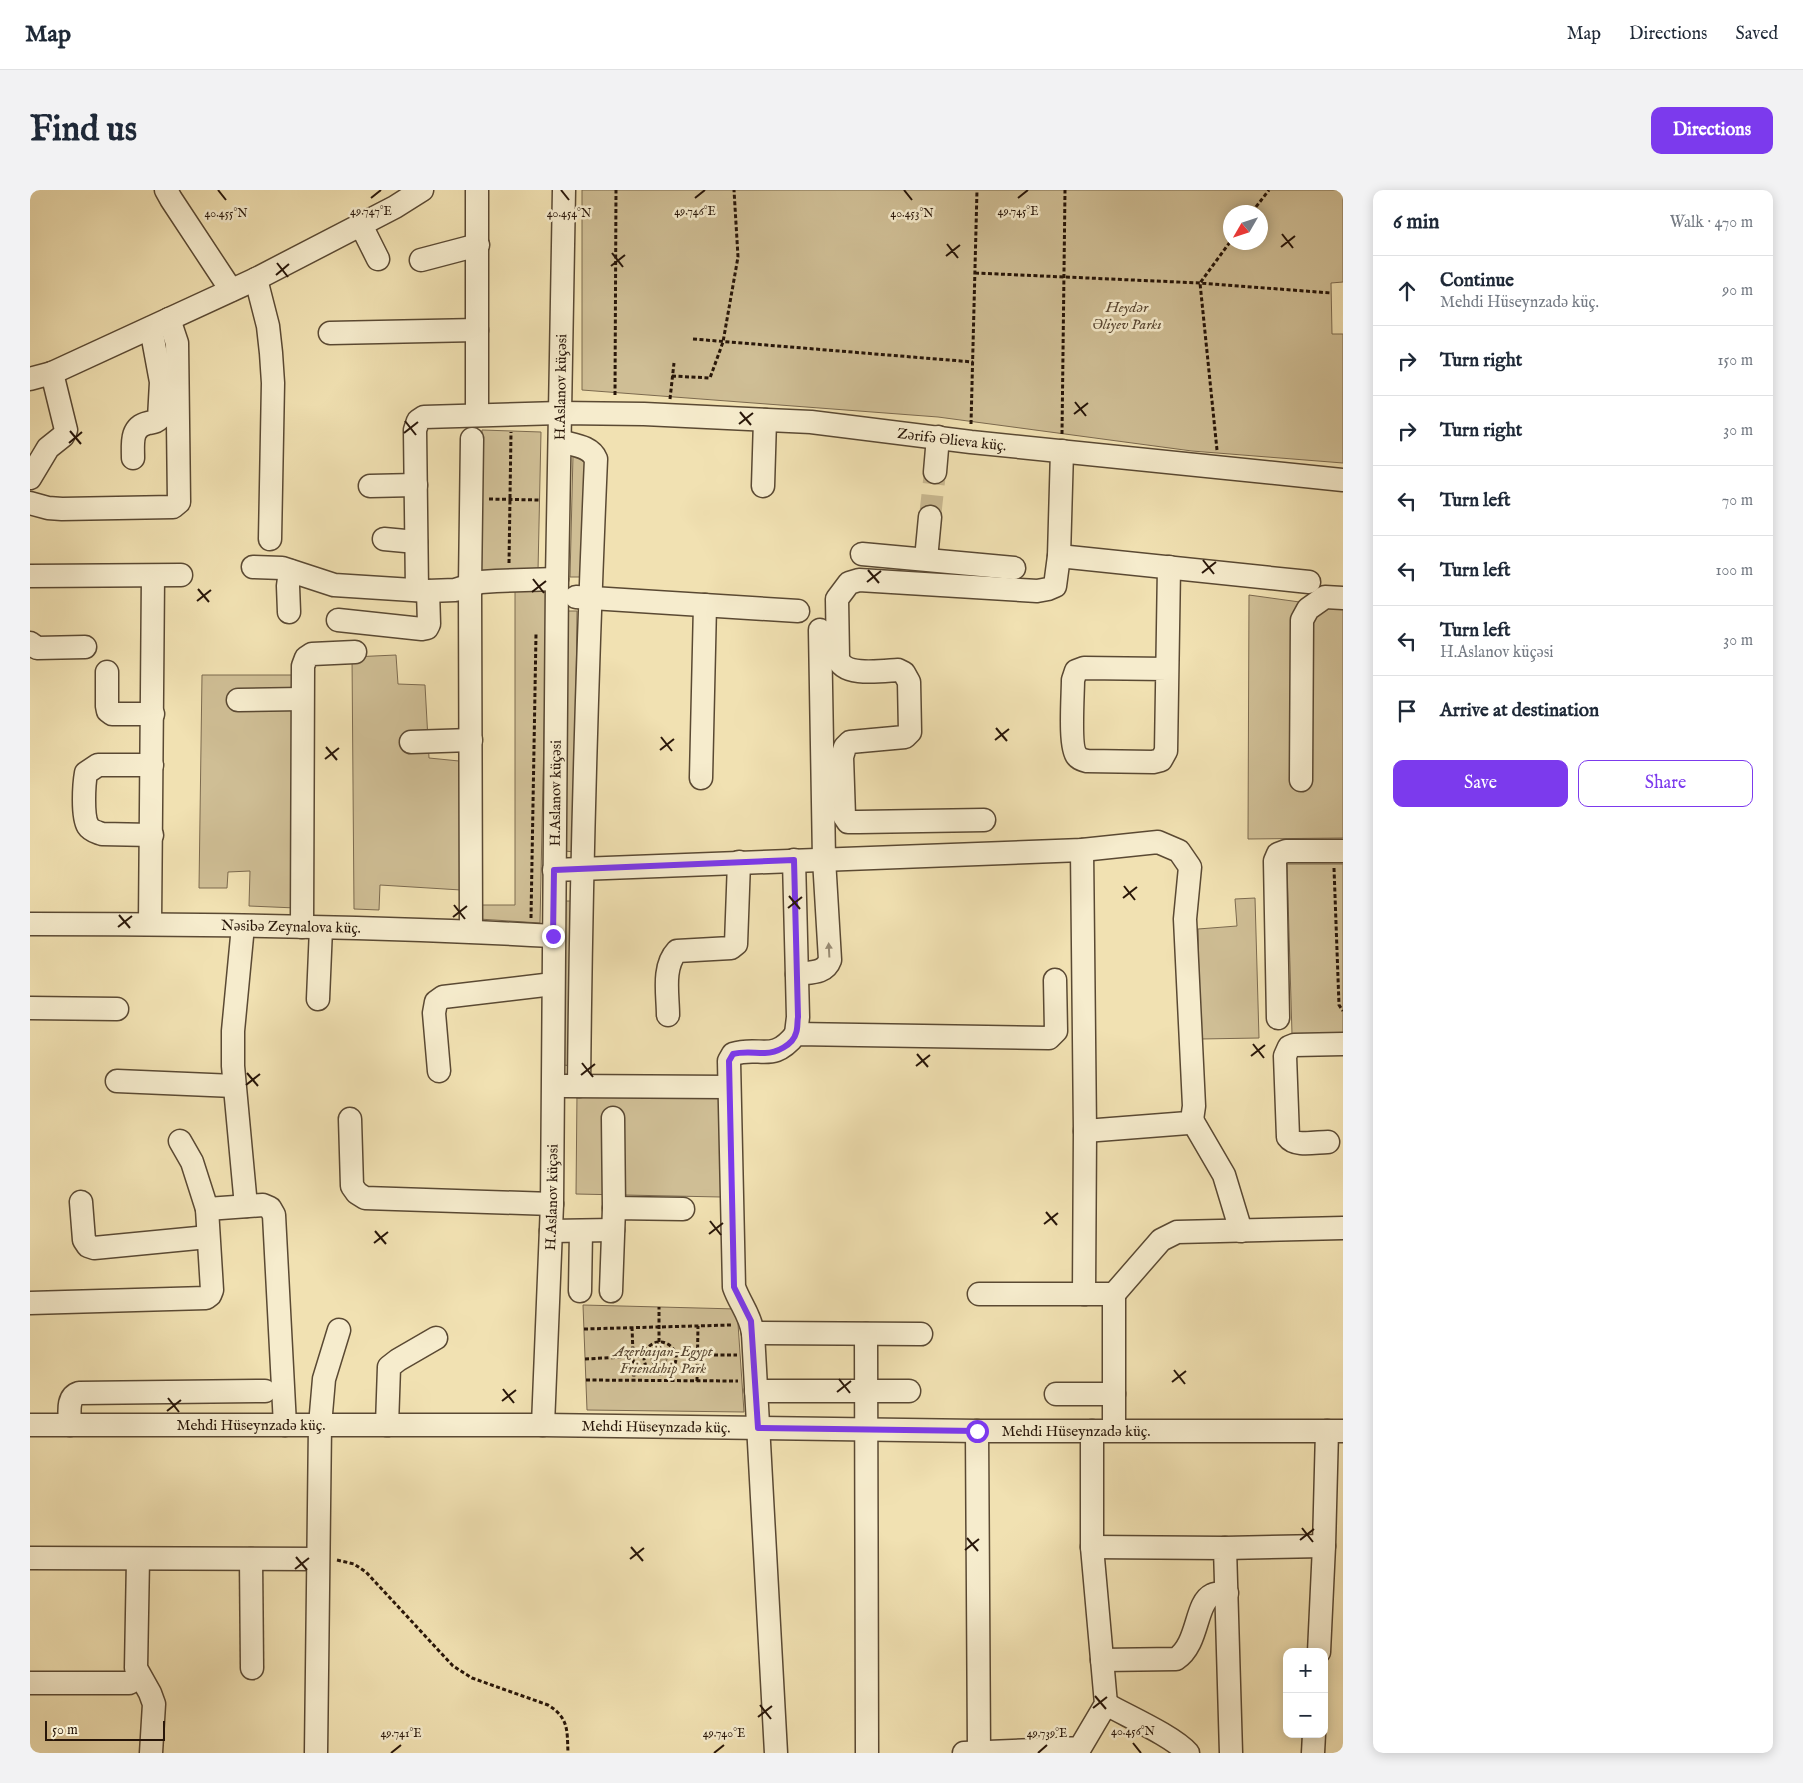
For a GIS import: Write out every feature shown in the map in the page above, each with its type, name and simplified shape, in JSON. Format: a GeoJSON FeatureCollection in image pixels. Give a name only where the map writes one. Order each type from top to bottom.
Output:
{"type":"FeatureCollection","features":[{"type":"Feature","properties":{"kind":"street"},"geometry":{"type":"LineString","coordinates":[[166,190],[232,290]]}},
{"type":"Feature","properties":{"kind":"street"},"geometry":{"type":"LineString","coordinates":[[30,380],[160,324],[256,279],[361,225],[422,190]]}},
{"type":"Feature","properties":{"kind":"street"},"geometry":{"type":"LineString","coordinates":[[477,415],[478,190]]}},
{"type":"Feature","properties":{"kind":"street","name":"H.Aslanov küçəsi"},"geometry":{"type":"LineString","coordinates":[[543,1425],[552,1204],[557,587],[564,190]]}},
{"type":"Feature","properties":{"kind":"street"},"geometry":{"type":"LineString","coordinates":[[361,225],[378,259]]}},
{"type":"Feature","properties":{"kind":"street"},"geometry":{"type":"LineString","coordinates":[[421,260],[478,244]]}},
{"type":"Feature","properties":{"kind":"street"},"geometry":{"type":"LineString","coordinates":[[256,279],[268,326],[273,383],[270,539]]}},
{"type":"Feature","properties":{"kind":"street"},"geometry":{"type":"LineString","coordinates":[[133,458],[133,437],[135,431],[139,426],[155,423],[159,419],[161,382],[160,324]]}},
{"type":"Feature","properties":{"kind":"street"},"geometry":{"type":"LineString","coordinates":[[30,503],[62,510],[173,507],[179,502],[177,343],[160,324]]}},
{"type":"Feature","properties":{"kind":"street"},"geometry":{"type":"LineString","coordinates":[[330,333],[477,330]]}},
{"type":"Feature","properties":{"kind":"street"},"geometry":{"type":"LineString","coordinates":[[30,478],[48,448],[63,436],[66,430],[52,372]]}},
{"type":"Feature","properties":{"kind":"street","name":"Zərifə Əlieva küç."},"geometry":{"type":"LineString","coordinates":[[416,485],[415,430],[418,421],[424,417],[560,413],[669,414],[811,422],[971,442],[1062,443],[1343,480]]}},
{"type":"Feature","properties":{"kind":"street"},"geometry":{"type":"LineString","coordinates":[[763,486],[765,420]]}},
{"type":"Feature","properties":{"kind":"street"},"geometry":{"type":"LineString","coordinates":[[934,472],[938,437]]}},
{"type":"Feature","properties":{"kind":"street"},"geometry":{"type":"LineString","coordinates":[[471,931],[470,585],[472,439]]}},
{"type":"Feature","properties":{"kind":"street"},"geometry":{"type":"LineString","coordinates":[[560,441],[590,450],[594,453],[596,459],[581,868],[579,1086]]}},
{"type":"Feature","properties":{"kind":"street"},"geometry":{"type":"LineString","coordinates":[[984,820],[848,822],[844,816],[842,757],[845,747],[850,742],[905,737],[910,732],[909,682],[904,673],[898,670],[853,671],[845,669],[840,664],[838,658],[837,599],[849,583],[859,580],[1037,591],[1055,586],[1059,556],[1062,443]]}},
{"type":"Feature","properties":{"kind":"street"},"geometry":{"type":"LineString","coordinates":[[338,620],[422,630],[427,628],[429,624],[416,542],[416,485],[370,486]]}},
{"type":"Feature","properties":{"kind":"street"},"geometry":{"type":"LineString","coordinates":[[926,559],[930,517]]}},
{"type":"Feature","properties":{"kind":"street"},"geometry":{"type":"LineString","coordinates":[[384,539],[416,542]]}},
{"type":"Feature","properties":{"kind":"street"},"geometry":{"type":"LineString","coordinates":[[862,554],[1014,568]]}},
{"type":"Feature","properties":{"kind":"street"},"geometry":{"type":"LineString","coordinates":[[1059,556],[1309,582]]}},
{"type":"Feature","properties":{"kind":"street"},"geometry":{"type":"LineString","coordinates":[[253,567],[271,567],[290,571],[334,585],[423,591],[455,590],[470,585],[496,581],[705,605],[798,611]]}},
{"type":"Feature","properties":{"kind":"street"},"geometry":{"type":"LineString","coordinates":[[1167,668],[1084,668],[1076,671],[1073,680],[1072,742],[1074,752],[1078,758],[1087,761],[1153,762],[1161,760],[1166,751],[1169,567]]}},
{"type":"Feature","properties":{"kind":"street"},"geometry":{"type":"LineString","coordinates":[[289,612],[288,586],[290,571]]}},
{"type":"Feature","properties":{"kind":"street"},"geometry":{"type":"LineString","coordinates":[[30,576],[180,575]]}},
{"type":"Feature","properties":{"kind":"street"},"geometry":{"type":"LineString","coordinates":[[150,924],[154,576]]}},
{"type":"Feature","properties":{"kind":"street"},"geometry":{"type":"LineString","coordinates":[[590,592],[658,588]]}},
{"type":"Feature","properties":{"kind":"street"},"geometry":{"type":"LineString","coordinates":[[1301,780],[1302,620],[1308,609],[1325,597],[1343,598]]}},
{"type":"Feature","properties":{"kind":"street"},"geometry":{"type":"LineString","coordinates":[[701,778],[705,605]]}},
{"type":"Feature","properties":{"kind":"street"},"geometry":{"type":"LineString","coordinates":[[797,974],[823,970],[828,966],[830,960],[824,859],[820,630]]}},
{"type":"Feature","properties":{"kind":"street"},"geometry":{"type":"LineString","coordinates":[[30,643],[37,648],[85,647]]}},
{"type":"Feature","properties":{"kind":"street"},"geometry":{"type":"LineString","coordinates":[[318,999],[312,927],[302,699],[303,666],[306,658],[312,654],[354,652]]}},
{"type":"Feature","properties":{"kind":"street"},"geometry":{"type":"LineString","coordinates":[[107,672],[108,711],[112,714],[153,714]]}},
{"type":"Feature","properties":{"kind":"street"},"geometry":{"type":"LineString","coordinates":[[238,700],[302,699]]}},
{"type":"Feature","properties":{"kind":"street"},"geometry":{"type":"LineString","coordinates":[[411,742],[471,740]]}},
{"type":"Feature","properties":{"kind":"street"},"geometry":{"type":"LineString","coordinates":[[152,765],[98,766],[86,773],[85,779],[85,818],[88,827],[94,832],[102,834],[152,835]]}},
{"type":"Feature","properties":{"kind":"street"},"geometry":{"type":"LineString","coordinates":[[554,870],[1082,850],[1158,842],[1180,852],[1190,866],[1186,919],[1194,1106],[1192,1120],[1224,1174],[1241,1231]]}},
{"type":"Feature","properties":{"kind":"street"},"geometry":{"type":"LineString","coordinates":[[1082,850],[1085,1131],[1084,1294]]}},
{"type":"Feature","properties":{"kind":"street"},"geometry":{"type":"LineString","coordinates":[[1278,1018],[1275,861],[1278,854],[1286,851],[1338,858]]}},
{"type":"Feature","properties":{"kind":"street"},"geometry":{"type":"LineString","coordinates":[[776,1753],[758,1428],[749,1386],[745,1329],[751,1321],[734,1287],[729,1061],[733,1054],[741,1052],[766,1053],[779,1050],[790,1042],[796,1034],[798,1017],[794,860]]}},
{"type":"Feature","properties":{"kind":"street"},"geometry":{"type":"LineString","coordinates":[[668,1015],[668,969],[671,957],[677,951],[731,948],[736,944],[739,862]]}},
{"type":"Feature","properties":{"kind":"street","name":"Nəsibə Zeynalova küç."},"geometry":{"type":"LineString","coordinates":[[30,924],[312,927],[471,931],[553,936]]}},
{"type":"Feature","properties":{"kind":"street"},"geometry":{"type":"LineString","coordinates":[[243,926],[233,1031],[234,1086],[246,1206]]}},
{"type":"Feature","properties":{"kind":"street"},"geometry":{"type":"LineString","coordinates":[[796,1034],[1049,1038],[1056,1031],[1055,980]]}},
{"type":"Feature","properties":{"kind":"street"},"geometry":{"type":"LineString","coordinates":[[439,1071],[434,1013],[436,1002],[443,997],[554,984]]}},
{"type":"Feature","properties":{"kind":"street"},"geometry":{"type":"LineString","coordinates":[[30,1008],[117,1009]]}},
{"type":"Feature","properties":{"kind":"street"},"geometry":{"type":"LineString","coordinates":[[1328,1142],[1297,1142],[1291,1141],[1288,1137],[1285,1056],[1289,1047],[1294,1045],[1343,1044]]}},
{"type":"Feature","properties":{"kind":"street"},"geometry":{"type":"LineString","coordinates":[[117,1080],[234,1086]]}},
{"type":"Feature","properties":{"kind":"street"},"geometry":{"type":"LineString","coordinates":[[553,1086],[729,1087]]}},
{"type":"Feature","properties":{"kind":"street"},"geometry":{"type":"LineString","coordinates":[[611,1291],[613,1118]]}},
{"type":"Feature","properties":{"kind":"street"},"geometry":{"type":"LineString","coordinates":[[350,1119],[352,1186],[357,1194],[365,1198],[552,1204]]}},
{"type":"Feature","properties":{"kind":"street"},"geometry":{"type":"LineString","coordinates":[[1085,1131],[1188,1123],[1192,1120]]}},
{"type":"Feature","properties":{"kind":"street"},"geometry":{"type":"LineString","coordinates":[[30,1303],[206,1298],[210,1295],[212,1290],[207,1208],[192,1162],[180,1141]]}},
{"type":"Feature","properties":{"kind":"street"},"geometry":{"type":"LineString","coordinates":[[82,1202],[84,1240],[88,1246],[94,1248],[208,1237]]}},
{"type":"Feature","properties":{"kind":"street"},"geometry":{"type":"LineString","coordinates":[[207,1208],[263,1205],[270,1208],[274,1215],[285,1424]]}},
{"type":"Feature","properties":{"kind":"street"},"geometry":{"type":"LineString","coordinates":[[551,1231],[581,1231],[613,1219],[683,1209]]}},
{"type":"Feature","properties":{"kind":"street"},"geometry":{"type":"LineString","coordinates":[[1114,1430],[1114,1294],[1161,1240],[1177,1232],[1343,1228]]}},
{"type":"Feature","properties":{"kind":"street"},"geometry":{"type":"LineString","coordinates":[[580,1292],[581,1231]]}},
{"type":"Feature","properties":{"kind":"street"},"geometry":{"type":"LineString","coordinates":[[979,1294],[1114,1294]]}},
{"type":"Feature","properties":{"kind":"street"},"geometry":{"type":"LineString","coordinates":[[745,1329],[866,1334],[921,1334]]}},
{"type":"Feature","properties":{"kind":"street"},"geometry":{"type":"LineString","coordinates":[[316,1753],[320,1424],[324,1380],[339,1330]]}},
{"type":"Feature","properties":{"kind":"street"},"geometry":{"type":"LineString","coordinates":[[866,1334],[868,1429],[867,1753]]}},
{"type":"Feature","properties":{"kind":"street"},"geometry":{"type":"LineString","coordinates":[[387,1425],[389,1367],[436,1338]]}},
{"type":"Feature","properties":{"kind":"street"},"geometry":{"type":"LineString","coordinates":[[749,1386],[909,1391]]}},
{"type":"Feature","properties":{"kind":"street"},"geometry":{"type":"LineString","coordinates":[[70,1425],[70,1398],[74,1395],[265,1391]]}},
{"type":"Feature","properties":{"kind":"street"},"geometry":{"type":"LineString","coordinates":[[158,1425],[161,1392]]}},
{"type":"Feature","properties":{"kind":"street"},"geometry":{"type":"LineString","coordinates":[[186,1425],[188,1392]]}},
{"type":"Feature","properties":{"kind":"street"},"geometry":{"type":"LineString","coordinates":[[1056,1394],[1114,1394]]}},
{"type":"Feature","properties":{"kind":"street","name":"Mehdi Hüseynzadə küç."},"geometry":{"type":"LineString","coordinates":[[30,1425],[543,1425],[977,1431],[1335,1431]]}},
{"type":"Feature","properties":{"kind":"street"},"geometry":{"type":"LineString","coordinates":[[977,1431],[979,1752]]}},
{"type":"Feature","properties":{"kind":"street"},"geometry":{"type":"LineString","coordinates":[[964,1753],[1080,1748],[1106,1704],[1092,1547],[1092,1431]]}},
{"type":"Feature","properties":{"kind":"street"},"geometry":{"type":"LineString","coordinates":[[1319,1648],[1324,1546],[1335,1431]]}},
{"type":"Feature","properties":{"kind":"street"},"geometry":{"type":"LineString","coordinates":[[1092,1547],[1226,1548],[1324,1546]]}},
{"type":"Feature","properties":{"kind":"street"},"geometry":{"type":"LineString","coordinates":[[1226,1548],[1231,1753]]}},
{"type":"Feature","properties":{"kind":"street"},"geometry":{"type":"LineString","coordinates":[[30,1558],[317,1559]]}},
{"type":"Feature","properties":{"kind":"street"},"geometry":{"type":"LineString","coordinates":[[138,1559],[136,1668],[154,1704],[151,1753]]}},
{"type":"Feature","properties":{"kind":"street"},"geometry":{"type":"LineString","coordinates":[[252,1559],[252,1668]]}},
{"type":"Feature","properties":{"kind":"street"},"geometry":{"type":"LineString","coordinates":[[1102,1660],[1176,1659],[1184,1654],[1190,1643],[1204,1602],[1211,1596],[1227,1593]]}},
{"type":"Feature","properties":{"kind":"street"},"geometry":{"type":"LineString","coordinates":[[30,1683],[123,1684],[140,1677]]}},
{"type":"Feature","properties":{"kind":"street"},"geometry":{"type":"LineString","coordinates":[[1106,1704],[1183,1747],[1188,1753]]}},
{"type":"Feature","properties":{"kind":"street"},"geometry":{"type":"LineString","coordinates":[[1313,1753],[1314,1738]]}},
{"type":"Feature","properties":{"kind":"path"},"geometry":{"type":"LineString","coordinates":[[614,413],[616,386],[616,190]]}},
{"type":"Feature","properties":{"kind":"path"},"geometry":{"type":"LineString","coordinates":[[672,376],[710,378],[723,342],[738,258],[734,190]]}},
{"type":"Feature","properties":{"kind":"path"},"geometry":{"type":"LineString","coordinates":[[971,442],[977,190]]}},
{"type":"Feature","properties":{"kind":"path"},"geometry":{"type":"LineString","coordinates":[[1062,443],[1065,190]]}},
{"type":"Feature","properties":{"kind":"path"},"geometry":{"type":"LineString","coordinates":[[1257,205],[1269,190]]}},
{"type":"Feature","properties":{"kind":"path"},"geometry":{"type":"LineString","coordinates":[[1218,453],[1200,283],[1224,250]]}},
{"type":"Feature","properties":{"kind":"path"},"geometry":{"type":"LineString","coordinates":[[975,273],[1200,283],[1331,293]]}},
{"type":"Feature","properties":{"kind":"path"},"geometry":{"type":"LineString","coordinates":[[693,339],[973,362]]}},
{"type":"Feature","properties":{"kind":"path"},"geometry":{"type":"LineString","coordinates":[[669,414],[674,363]]}},
{"type":"Feature","properties":{"kind":"path"},"geometry":{"type":"LineString","coordinates":[[509,572],[511,431]]}},
{"type":"Feature","properties":{"kind":"path"},"geometry":{"type":"LineString","coordinates":[[481,498],[539,500]]}},
{"type":"Feature","properties":{"kind":"path"},"geometry":{"type":"LineString","coordinates":[[531,923],[536,630]]}},
{"type":"Feature","properties":{"kind":"path"},"geometry":{"type":"LineString","coordinates":[[1338,858],[1339,1005],[1343,1011]]}},
{"type":"Feature","properties":{"kind":"path"},"geometry":{"type":"LineString","coordinates":[[659,1307],[659,1342]]}},
{"type":"Feature","properties":{"kind":"path"},"geometry":{"type":"LineString","coordinates":[[584,1328],[698,1326],[745,1329]]}},
{"type":"Feature","properties":{"kind":"path"},"geometry":{"type":"LineString","coordinates":[[697,1380],[698,1326]]}},
{"type":"Feature","properties":{"kind":"path"},"geometry":{"type":"LineString","coordinates":[[632,1327],[634,1380]]}},
{"type":"Feature","properties":{"kind":"path"},"geometry":{"type":"LineString","coordinates":[[666,1343],[672,1348],[675,1355],[675,1363],[671,1369],[664,1373],[656,1373],[649,1370],[645,1364],[644,1356],[646,1349],[652,1344],[666,1343]]}},
{"type":"Feature","properties":{"kind":"path"},"geometry":{"type":"LineString","coordinates":[[675,1355],[740,1355]]}},
{"type":"Feature","properties":{"kind":"path"},"geometry":{"type":"LineString","coordinates":[[585,1359],[644,1356]]}},
{"type":"Feature","properties":{"kind":"path"},"geometry":{"type":"LineString","coordinates":[[586,1380],[697,1380],[749,1386]]}},
{"type":"Feature","properties":{"kind":"path"},"geometry":{"type":"LineString","coordinates":[[317,1559],[354,1564],[366,1572],[453,1666],[472,1678],[548,1705],[559,1712],[567,1726],[568,1753]]}},
{"type":"Feature","properties":{"kind":"green space","name":"Heydər Əliyev Parkı"},"geometry":{"type":"Polygon","coordinates":[[[582,190],[1343,190],[1343,282],[1331,283],[1332,334],[1343,334],[1343,463],[1192,451],[938,417],[582,390],[582,190]]]}},
{"type":"Feature","properties":{"kind":"green space"},"geometry":{"type":"Polygon","coordinates":[[[482,430],[541,432],[538,571],[479,572],[482,430]]]}},
{"type":"Feature","properties":{"kind":"green space"},"geometry":{"type":"Polygon","coordinates":[[[573,455],[585,458],[583,577],[570,577],[573,455]]]}},
{"type":"Feature","properties":{"kind":"green space"},"geometry":{"type":"Polygon","coordinates":[[[515,589],[547,592],[540,923],[479,919],[480,905],[515,905],[515,589]]]}},
{"type":"Feature","properties":{"kind":"green space"},"geometry":{"type":"Polygon","coordinates":[[[1249,595],[1343,608],[1343,838],[1248,839],[1249,595]]]}},
{"type":"Feature","properties":{"kind":"green space"},"geometry":{"type":"Polygon","coordinates":[[[568,611],[577,611],[574,852],[565,851],[568,611]]]}},
{"type":"Feature","properties":{"kind":"green space"},"geometry":{"type":"Polygon","coordinates":[[[396,655],[398,684],[425,685],[429,758],[459,761],[461,890],[380,885],[379,910],[354,909],[352,657],[396,655]]]}},
{"type":"Feature","properties":{"kind":"green space"},"geometry":{"type":"Polygon","coordinates":[[[202,675],[295,675],[296,908],[249,906],[250,871],[228,872],[227,888],[199,888],[202,675]]]}},
{"type":"Feature","properties":{"kind":"green space"},"geometry":{"type":"Polygon","coordinates":[[[1287,864],[1343,864],[1343,1033],[1292,1034],[1287,864]]]}},
{"type":"Feature","properties":{"kind":"green space"},"geometry":{"type":"Polygon","coordinates":[[[1255,898],[1259,1038],[1200,1039],[1198,929],[1237,926],[1235,899],[1255,898]]]}},
{"type":"Feature","properties":{"kind":"green space"},"geometry":{"type":"Polygon","coordinates":[[[565,901],[573,901],[572,1066],[564,1065],[565,901]]]}},
{"type":"Feature","properties":{"kind":"green space"},"geometry":{"type":"Polygon","coordinates":[[[577,1093],[719,1095],[721,1197],[576,1194],[577,1093]]]}},
{"type":"Feature","properties":{"kind":"green space","name":"Azerbaijan-Egypt Friendship Park"},"geometry":{"type":"Polygon","coordinates":[[[583,1305],[737,1309],[744,1412],[587,1410],[583,1305]]]}},
{"type":"Feature","properties":{"kind":"shaded area"},"geometry":{"type":"Polygon","coordinates":[[[656,1351],[662,1351],[667,1356],[665,1365],[656,1367],[651,1362],[651,1356],[656,1351]]]}},
{"type":"Feature","properties":{"kind":"tunnel"},"geometry":{"type":"LineString","coordinates":[[930,517],[935,472]]}},
{"type":"Feature","properties":{"kind":"route"},"geometry":{"type":"LineString","coordinates":[[553,936],[554,870],[794,860],[798,1017],[796,1034],[790,1042],[779,1050],[766,1053],[741,1052],[733,1054],[729,1061],[734,1287],[751,1321],[758,1428],[977,1431]]}}]}
